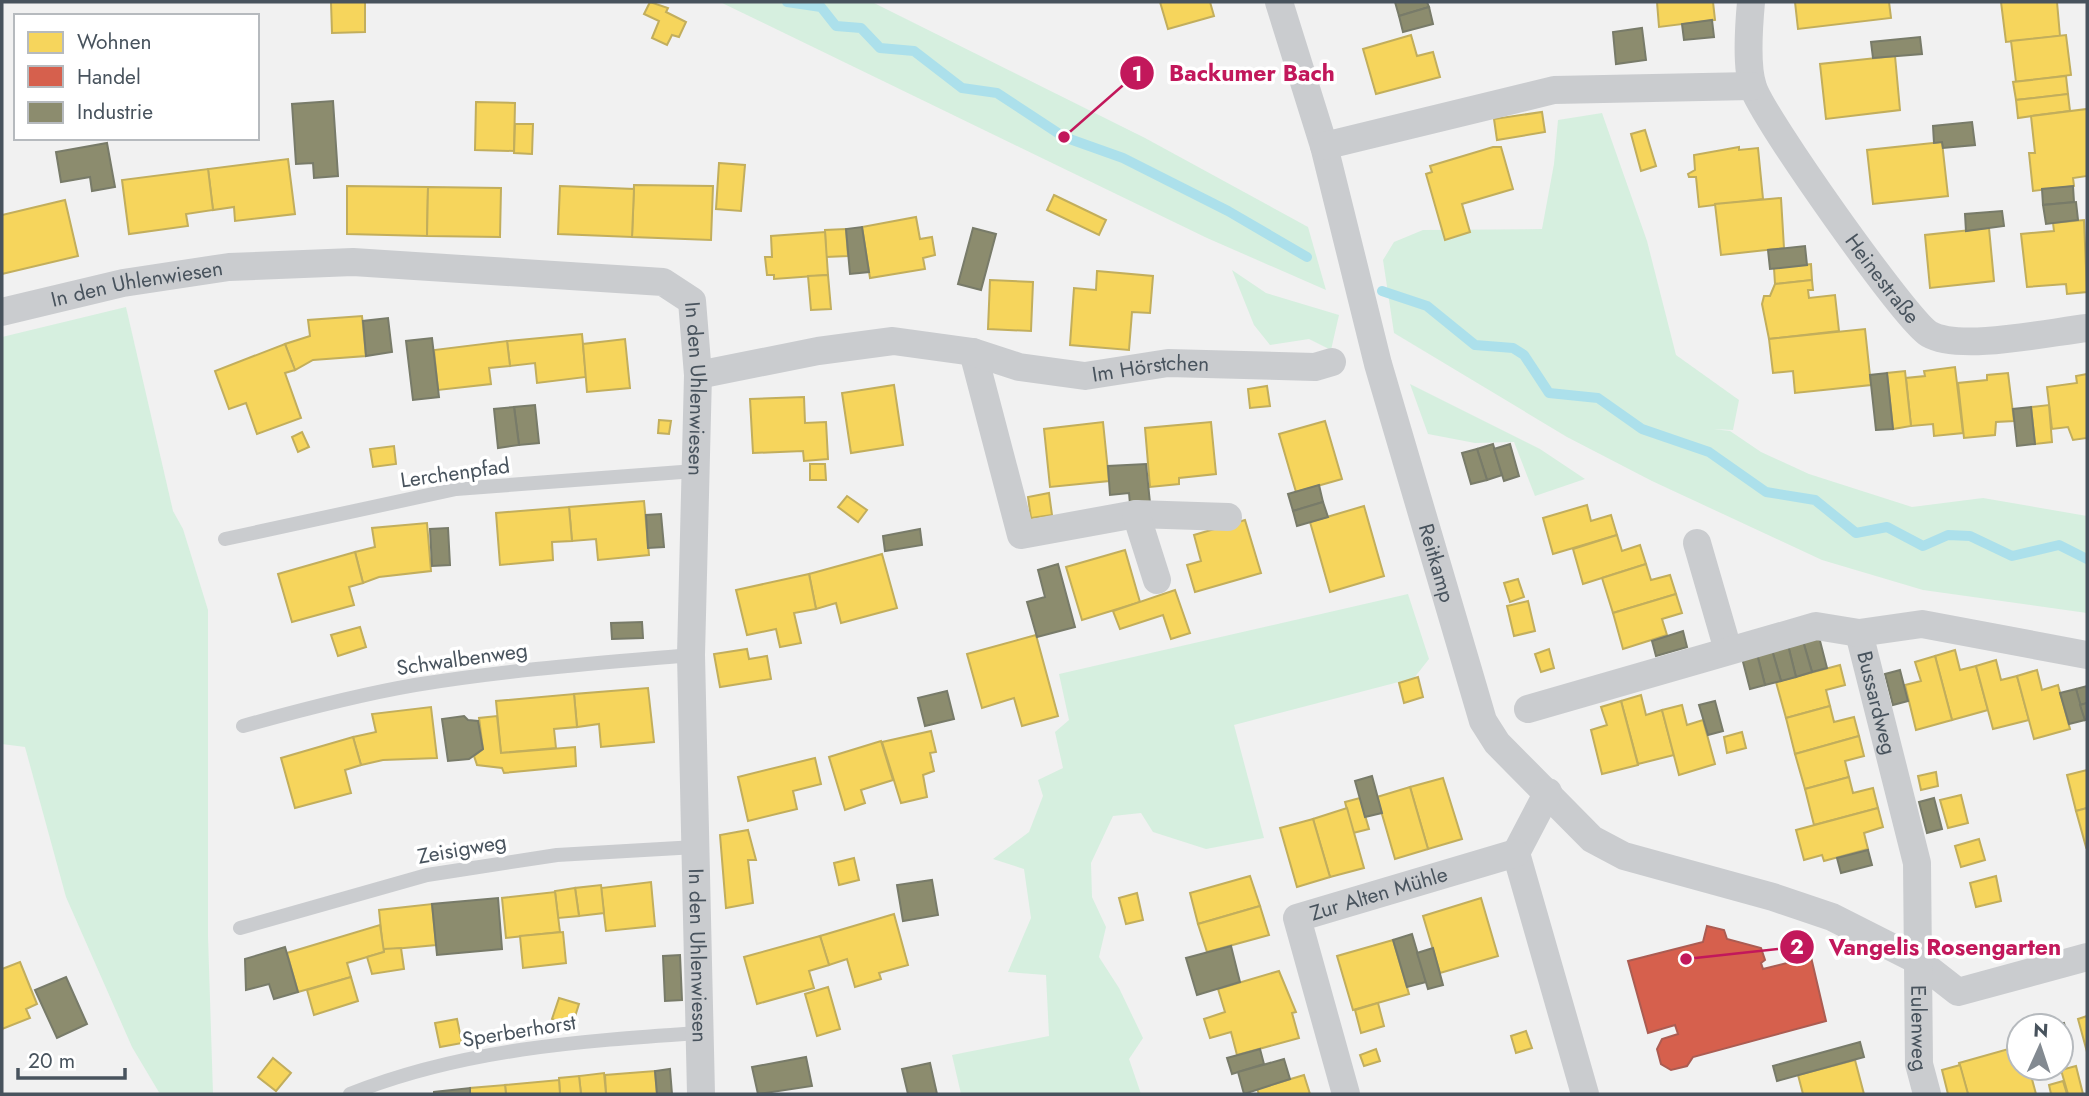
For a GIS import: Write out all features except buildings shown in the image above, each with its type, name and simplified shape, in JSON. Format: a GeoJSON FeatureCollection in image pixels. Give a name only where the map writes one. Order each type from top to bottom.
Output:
{"type":"FeatureCollection","features":[{"type":"Feature","properties":{"kind":"street","name":"Reitkamp"},"geometry":{"type":"LineString","coordinates":[[1279,2],[1324,146],[1378,364],[1483,721],[1496,743],[1548,792]]}},
{"type":"Feature","properties":{"kind":"street","name":"Heinestraße"},"geometry":{"type":"LineString","coordinates":[[1751,2],[1752,86],[1777,130],[1885,284],[1929,334],[1965,343],[2087,328]]}},
{"type":"Feature","properties":{"kind":"street"},"geometry":{"type":"LineString","coordinates":[[1324,146],[1554,90],[1752,86]]}},
{"type":"Feature","properties":{"kind":"street","name":"In den Uhlenwiesen"},"geometry":{"type":"LineString","coordinates":[[2,313],[123,283],[229,267],[353,262],[663,282],[692,301],[698,375],[691,655],[701,1094]]}},
{"type":"Feature","properties":{"kind":"street","name":"Im Hörstchen"},"geometry":{"type":"LineString","coordinates":[[698,375],[818,351],[893,341],[973,352],[1019,367],[1085,376],[1168,363],[1251,363],[1315,367],[1332,362]]}},
{"type":"Feature","properties":{"kind":"street"},"geometry":{"type":"LineString","coordinates":[[973,352],[1021,535],[1136,514],[1228,517]]}},
{"type":"Feature","properties":{"kind":"street"},"geometry":{"type":"LineString","coordinates":[[1136,514],[1157,580]]}},
{"type":"Feature","properties":{"kind":"street"},"geometry":{"type":"LineString","coordinates":[[1697,542],[1728,650]]}},
{"type":"Feature","properties":{"kind":"street","name":"Bussardweg"},"geometry":{"type":"LineString","coordinates":[[1916,960],[1917,863],[1858,633],[1922,624],[2087,655]]}},
{"type":"Feature","properties":{"kind":"street"},"geometry":{"type":"LineString","coordinates":[[1528,709],[1816,626],[1858,633]]}},
{"type":"Feature","properties":{"kind":"street"},"geometry":{"type":"LineString","coordinates":[[1585,1094],[1516,853],[1548,792],[1592,839],[1624,856],[1773,897],[1832,917],[1916,960],[1958,992],[2087,957]]}},
{"type":"Feature","properties":{"kind":"street","name":"Zur Alten Mühle"},"geometry":{"type":"LineString","coordinates":[[1346,1094],[1297,918],[1516,853]]}},
{"type":"Feature","properties":{"kind":"street","name":"Eulenweg"},"geometry":{"type":"LineString","coordinates":[[1916,960],[1919,1063],[1927,1094]]}},
{"type":"Feature","properties":{"kind":"lane","name":"Lerchenpfad"},"geometry":{"type":"LineString","coordinates":[[225,540],[456,489],[695,471]]}},
{"type":"Feature","properties":{"kind":"lane","name":"Schwalbenweg"},"geometry":{"type":"LineString","coordinates":[[243,726],[325,704],[414,685],[537,669],[691,655]]}},
{"type":"Feature","properties":{"kind":"lane","name":"Zeisigweg"},"geometry":{"type":"LineString","coordinates":[[240,928],[427,875],[557,855],[696,847]]}},
{"type":"Feature","properties":{"kind":"lane","name":"Sperberhorst"},"geometry":{"type":"LineString","coordinates":[[351,1094],[394,1077],[488,1055],[572,1041],[699,1033]]}},
{"type":"Feature","properties":{"kind":"green space"},"geometry":{"type":"Polygon","coordinates":[[[720,2],[872,2],[1145,138],[1308,227],[1326,290],[1207,238],[720,2]]]}},
{"type":"Feature","properties":{"kind":"green space"},"geometry":{"type":"Polygon","coordinates":[[[1602,113],[1647,241],[1676,355],[1739,400],[1733,430],[1714,429],[1730,431],[1761,452],[1809,474],[1912,507],[1983,498],[2087,516],[2087,613],[1923,590],[1822,560],[1652,481],[1567,437],[1394,333],[1383,260],[1394,242],[1423,230],[1542,229],[1554,164],[1558,120],[1602,113]]]}},
{"type":"Feature","properties":{"kind":"green space"},"geometry":{"type":"Polygon","coordinates":[[[1232,270],[1266,293],[1339,315],[1331,350],[1309,339],[1270,345],[1254,325],[1232,270]]]}},
{"type":"Feature","properties":{"kind":"green space"},"geometry":{"type":"Polygon","coordinates":[[[126,307],[173,511],[183,529],[208,610],[208,936],[213,1094],[160,1094],[132,1047],[66,897],[25,747],[2,744],[2,337],[126,307]]]}},
{"type":"Feature","properties":{"kind":"green space"},"geometry":{"type":"Polygon","coordinates":[[[1410,384],[1540,449],[1585,479],[1535,496],[1514,442],[1475,443],[1428,434],[1410,384]]]}},
{"type":"Feature","properties":{"kind":"green space"},"geometry":{"type":"Polygon","coordinates":[[[1408,594],[1429,659],[1414,678],[1234,725],[1264,838],[1206,849],[1153,832],[1141,813],[1113,816],[1091,863],[1092,897],[1106,927],[1099,957],[1119,988],[1143,1038],[1129,1059],[1141,1094],[961,1094],[952,1055],[1049,1036],[1046,975],[1008,972],[1031,918],[1024,869],[993,859],[1029,832],[1043,796],[1038,780],[1063,768],[1055,732],[1069,720],[1059,674],[1408,594]]]}},
{"type":"Feature","properties":{"kind":"waterway"},"geometry":{"type":"LineString","coordinates":[[787,2],[821,7],[836,26],[861,28],[880,48],[914,51],[962,88],[997,93],[1064,137],[1123,158],[1228,211],[1307,257]]}},
{"type":"Feature","properties":{"kind":"waterway"},"geometry":{"type":"LineString","coordinates":[[1382,291],[1427,306],[1475,345],[1513,348],[1524,355],[1549,393],[1598,398],[1642,429],[1709,452],[1766,492],[1815,500],[1856,533],[1887,527],[1923,546],[1948,535],[1970,536],[2012,556],[2059,545],[2087,559]]}},
{"type":"Feature","properties":{"kind":"place","name":"Backumer Bach"},"geometry":{"type":"Point","coordinates":[1064,137]}},
{"type":"Feature","properties":{"kind":"place","name":"Vangelis Rosengarten"},"geometry":{"type":"Point","coordinates":[1686,959]}}]}
